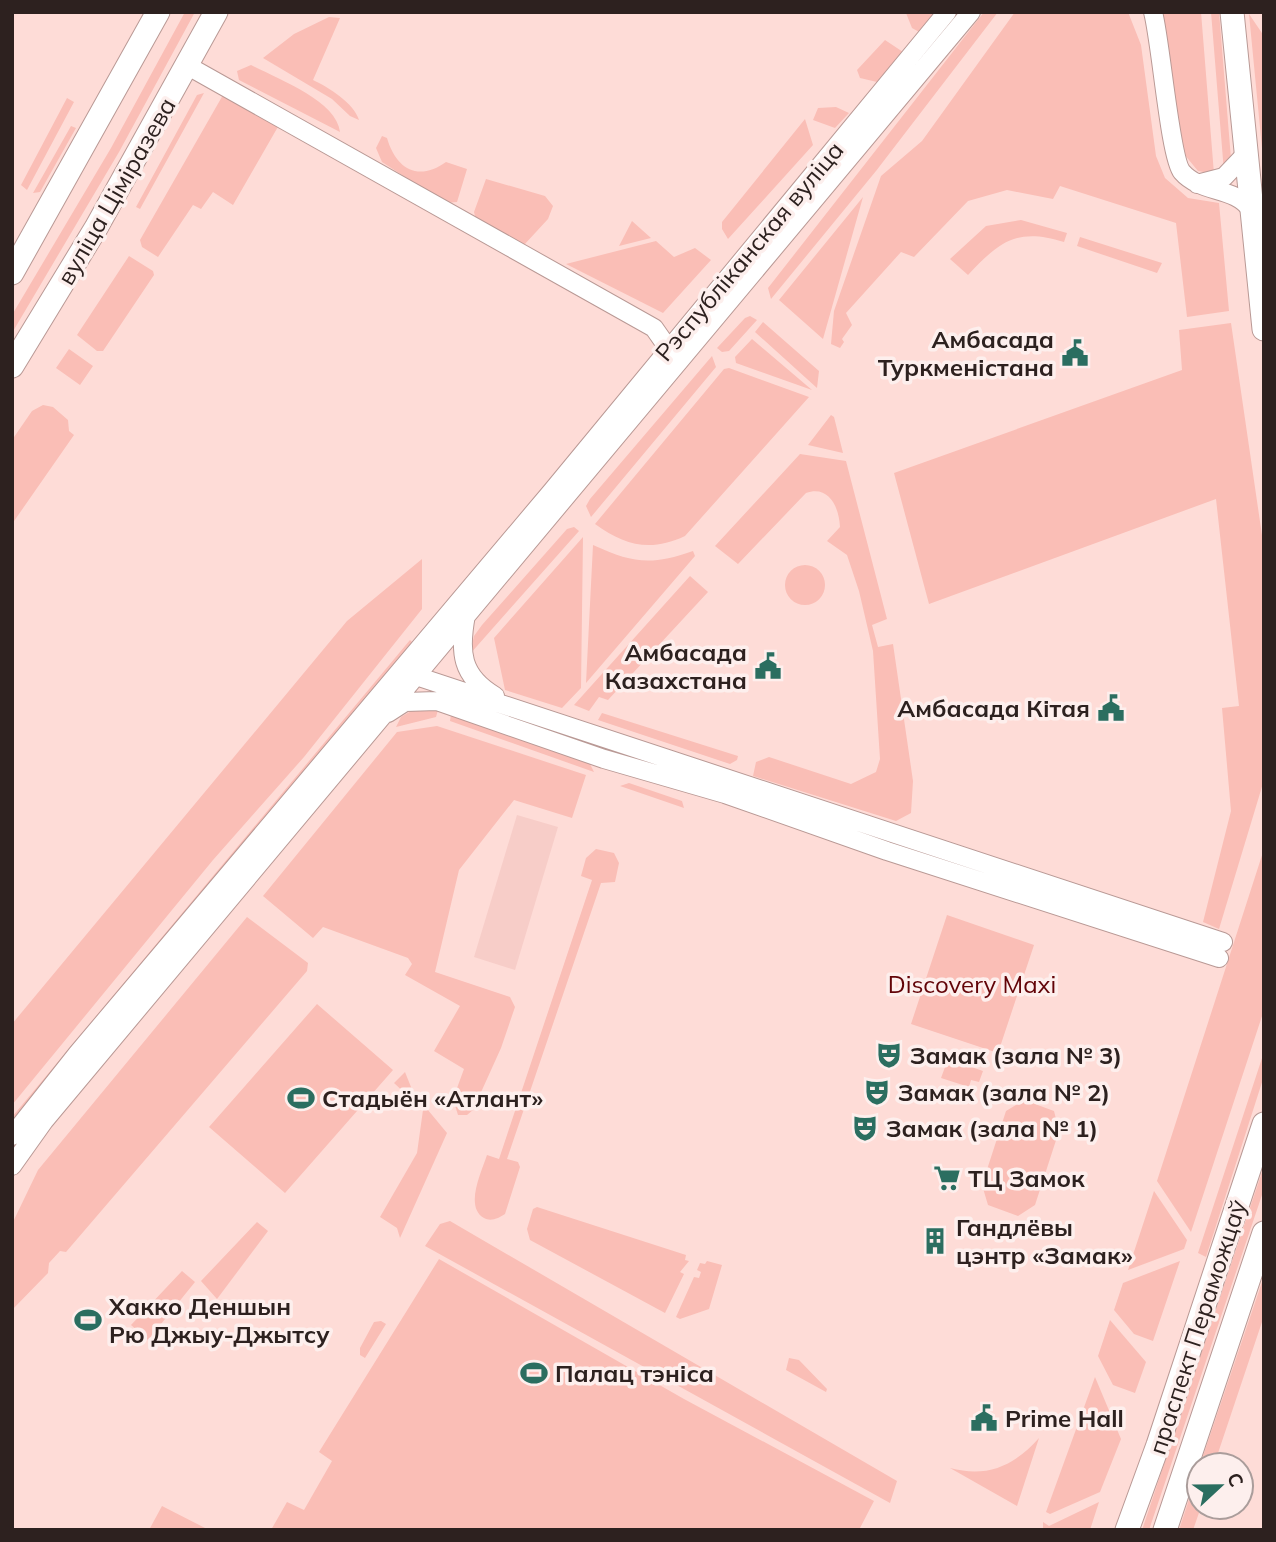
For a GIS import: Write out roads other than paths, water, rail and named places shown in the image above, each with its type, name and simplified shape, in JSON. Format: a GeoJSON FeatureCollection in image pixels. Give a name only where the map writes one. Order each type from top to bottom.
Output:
{"type":"FeatureCollection","features":[{"type":"Feature","properties":{"kind":"main road","name":"вуліца Ціміразева"},"geometry":{"type":"LineString","coordinates":[[12,273],[158,12]]}},
{"type":"Feature","properties":{"kind":"main road","name":"вуліца Ціміразева"},"geometry":{"type":"LineString","coordinates":[[12,366],[96,228],[216,12]]}},
{"type":"Feature","properties":{"kind":"main road"},"geometry":{"type":"LineString","coordinates":[[1232,12],[1264,328]]}},
{"type":"Feature","properties":{"kind":"main road","name":"праспект Пераможцаў"},"geometry":{"type":"LineString","coordinates":[[1127,1530],[1158,1445],[1264,1124]]}},
{"type":"Feature","properties":{"kind":"main road","name":"праспект Пераможцаў"},"geometry":{"type":"LineString","coordinates":[[1165,1530],[1264,1233]]}},
{"type":"Feature","properties":{"kind":"street","name":"Рэспубліканская вуліца"},"geometry":{"type":"LineString","coordinates":[[930,47],[947,12]]}},
{"type":"Feature","properties":{"kind":"street","name":"Рэспубліканская вуліца"},"geometry":{"type":"LineString","coordinates":[[407,677],[668,348],[930,47],[971,12]]}},
{"type":"Feature","properties":{"kind":"street"},"geometry":{"type":"LineString","coordinates":[[1153,12],[1163,58],[1173,147],[1180,170],[1198,184],[1243,199],[1251,210]]}},
{"type":"Feature","properties":{"kind":"street"},"geometry":{"type":"LineString","coordinates":[[12,1136],[77,1054],[407,677],[467,613],[701,339],[930,47]]}},
{"type":"Feature","properties":{"kind":"street"},"geometry":{"type":"LineString","coordinates":[[188,66],[654,327],[668,348]]}},
{"type":"Feature","properties":{"kind":"street"},"geometry":{"type":"LineString","coordinates":[[1198,184],[1224,177],[1245,155]]}},
{"type":"Feature","properties":{"kind":"street"},"geometry":{"type":"LineString","coordinates":[[467,613],[462,655],[471,675],[479,687],[510,705]]}},
{"type":"Feature","properties":{"kind":"street"},"geometry":{"type":"LineString","coordinates":[[407,677],[428,699]]}},
{"type":"Feature","properties":{"kind":"street"},"geometry":{"type":"LineString","coordinates":[[367,731],[405,702],[428,699],[1221,950],[510,705],[407,677]]}},
{"type":"Feature","properties":{"kind":"street"},"geometry":{"type":"LineString","coordinates":[[12,1166],[44,1121],[367,731],[407,677]]}},
{"type":"Feature","properties":{"kind":"place","name":"Амбасада Туркменістана"},"geometry":{"type":"Point","coordinates":[1075,353]}},
{"type":"Feature","properties":{"kind":"place","name":"Амбасада Казахстана"},"geometry":{"type":"Point","coordinates":[768,666]}},
{"type":"Feature","properties":{"kind":"place","name":"Амбасада Кітая"},"geometry":{"type":"Point","coordinates":[1111,708]}},
{"type":"Feature","properties":{"kind":"place","name":"Замак (зала № 3)"},"geometry":{"type":"Point","coordinates":[889,1055]}},
{"type":"Feature","properties":{"kind":"place","name":"Замак (зала № 2)"},"geometry":{"type":"Point","coordinates":[877,1092]}},
{"type":"Feature","properties":{"kind":"place","name":"Стадыён «Атлант»"},"geometry":{"type":"Point","coordinates":[301,1098]}},
{"type":"Feature","properties":{"kind":"place","name":"Замак (зала № 1)"},"geometry":{"type":"Point","coordinates":[865,1128]}},
{"type":"Feature","properties":{"kind":"place","name":"ТЦ Замок"},"geometry":{"type":"Point","coordinates":[947,1178]}},
{"type":"Feature","properties":{"kind":"place","name":"Гандлёвы цэнтр «Замак»"},"geometry":{"type":"Point","coordinates":[935,1241]}},
{"type":"Feature","properties":{"kind":"place","name":"Хакко Деншын Рю Джыу-Джытсу"},"geometry":{"type":"Point","coordinates":[88,1320]}},
{"type":"Feature","properties":{"kind":"place","name":"Палац тэніса"},"geometry":{"type":"Point","coordinates":[534,1373]}},
{"type":"Feature","properties":{"kind":"place","name":"Prime Hall"},"geometry":{"type":"Point","coordinates":[984,1418]}},
{"type":"Feature","properties":{"kind":"park label","name":"Discovery Maxi"},"geometry":{"type":"Point","coordinates":[972,984]}}]}
